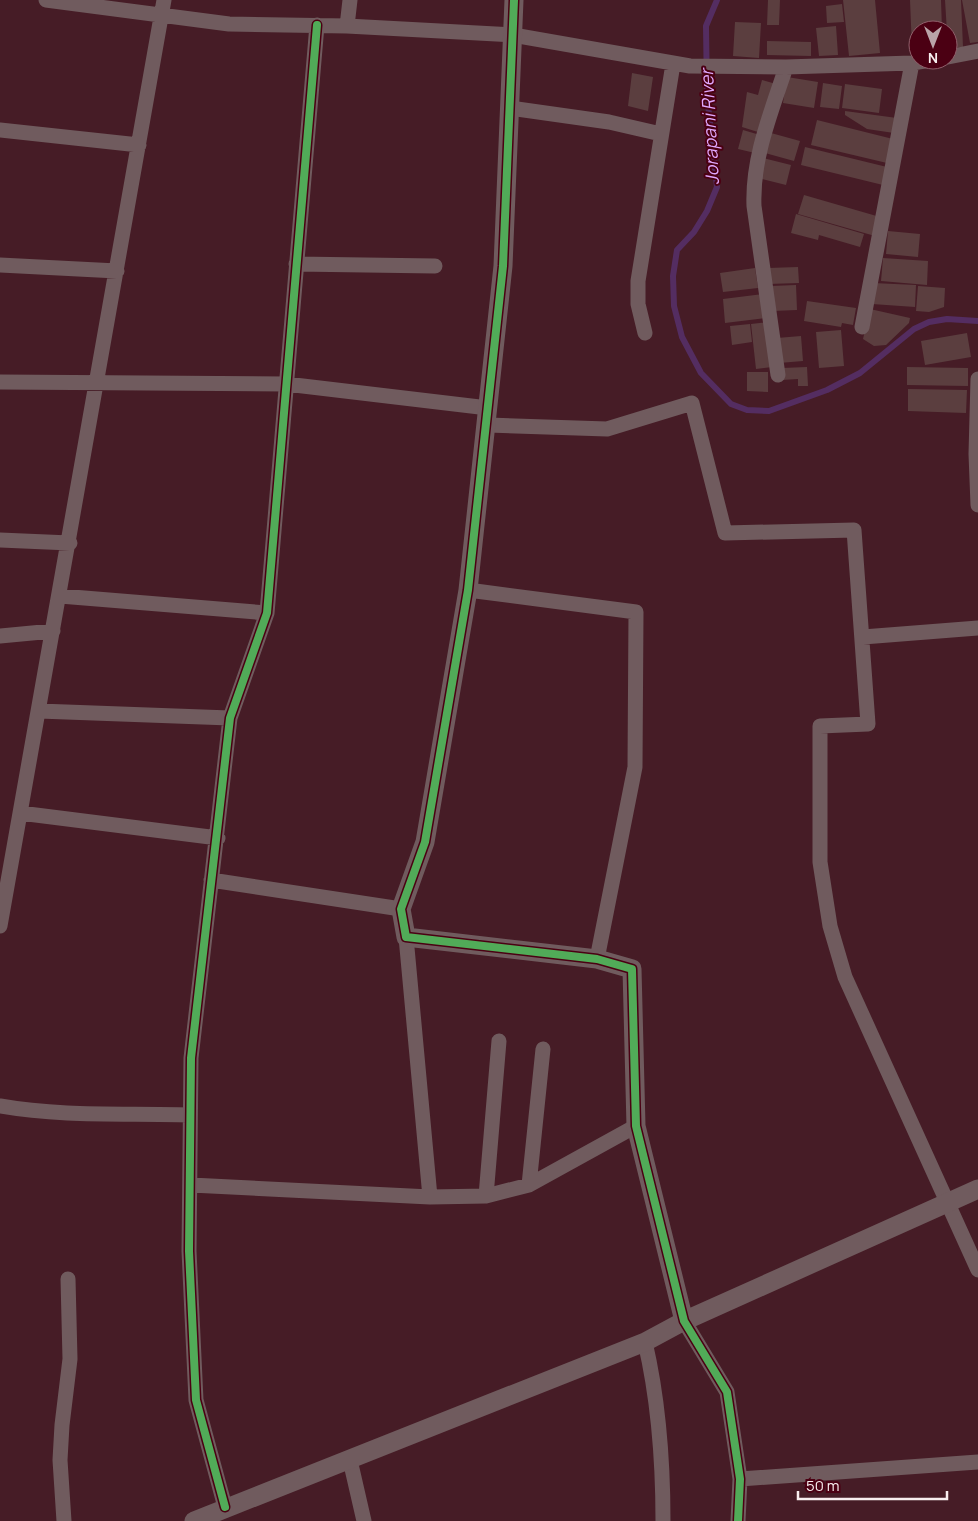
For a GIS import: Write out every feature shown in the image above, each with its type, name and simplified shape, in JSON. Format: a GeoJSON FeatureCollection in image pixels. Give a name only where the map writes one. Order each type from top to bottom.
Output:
{"type":"FeatureCollection","features":[{"type":"Feature","properties":{"kind":"street"},"geometry":{"type":"LineString","coordinates":[[46,0],[163,7],[230,24],[347,26],[513,35],[690,66],[786,67],[908,63]]}},
{"type":"Feature","properties":{"kind":"street"},"geometry":{"type":"LineString","coordinates":[[347,26],[350,0]]}},
{"type":"Feature","properties":{"kind":"street"},"geometry":{"type":"LineString","coordinates":[[430,1198],[406,937],[401,909],[425,842],[468,590],[503,266],[514,0]]}},
{"type":"Feature","properties":{"kind":"street"},"geometry":{"type":"LineString","coordinates":[[0,926],[3,890],[20,812],[54,632],[163,7]]}},
{"type":"Feature","properties":{"kind":"street"},"geometry":{"type":"LineString","coordinates":[[225,1507],[196,1400],[189,1251],[190,1058],[211,880],[218,838],[230,718],[267,613],[317,25]]}},
{"type":"Feature","properties":{"kind":"street"},"geometry":{"type":"LineString","coordinates":[[958,56],[978,51]]}},
{"type":"Feature","properties":{"kind":"street"},"geometry":{"type":"LineString","coordinates":[[645,332],[638,304],[638,281],[673,64]]}},
{"type":"Feature","properties":{"kind":"street"},"geometry":{"type":"LineString","coordinates":[[778,375],[753,188],[759,152],[786,67]]}},
{"type":"Feature","properties":{"kind":"street"},"geometry":{"type":"LineString","coordinates":[[862,327],[911,70]]}},
{"type":"Feature","properties":{"kind":"street"},"geometry":{"type":"LineString","coordinates":[[510,108],[609,122],[661,134]]}},
{"type":"Feature","properties":{"kind":"street"},"geometry":{"type":"LineString","coordinates":[[0,130],[139,144]]}},
{"type":"Feature","properties":{"kind":"street"},"geometry":{"type":"LineString","coordinates":[[296,264],[436,266]]}},
{"type":"Feature","properties":{"kind":"street"},"geometry":{"type":"LineString","coordinates":[[0,266],[117,271]]}},
{"type":"Feature","properties":{"kind":"street"},"geometry":{"type":"LineString","coordinates":[[978,379],[976,454],[978,505]]}},
{"type":"Feature","properties":{"kind":"street"},"geometry":{"type":"LineString","coordinates":[[0,382],[98,381],[286,384],[488,416],[607,429],[692,403],[725,533],[854,530],[868,724],[820,726],[820,862],[830,926],[845,977],[978,1270]]}},
{"type":"Feature","properties":{"kind":"street"},"geometry":{"type":"LineString","coordinates":[[0,540],[70,543]]}},
{"type":"Feature","properties":{"kind":"street"},"geometry":{"type":"LineString","coordinates":[[468,590],[636,612],[635,767],[597,959]]}},
{"type":"Feature","properties":{"kind":"street"},"geometry":{"type":"LineString","coordinates":[[60,596],[267,613]]}},
{"type":"Feature","properties":{"kind":"street"},"geometry":{"type":"LineString","coordinates":[[863,637],[978,628]]}},
{"type":"Feature","properties":{"kind":"street"},"geometry":{"type":"LineString","coordinates":[[0,636],[54,632]]}},
{"type":"Feature","properties":{"kind":"street"},"geometry":{"type":"LineString","coordinates":[[39,711],[230,718]]}},
{"type":"Feature","properties":{"kind":"street"},"geometry":{"type":"LineString","coordinates":[[20,812],[218,838]]}},
{"type":"Feature","properties":{"kind":"street"},"geometry":{"type":"LineString","coordinates":[[211,880],[401,909]]}},
{"type":"Feature","properties":{"kind":"street"},"geometry":{"type":"LineString","coordinates":[[406,937],[597,959],[632,969],[636,1126],[684,1321],[726,1392],[740,1479],[738,1521]]}},
{"type":"Feature","properties":{"kind":"street"},"geometry":{"type":"LineString","coordinates":[[486,1196],[499,1041]]}},
{"type":"Feature","properties":{"kind":"street"},"geometry":{"type":"LineString","coordinates":[[529,1185],[543,1049]]}},
{"type":"Feature","properties":{"kind":"street"},"geometry":{"type":"LineString","coordinates":[[0,1106],[30,1111],[74,1114],[112,1112],[189,1115]]}},
{"type":"Feature","properties":{"kind":"street"},"geometry":{"type":"LineString","coordinates":[[190,1185],[430,1198],[486,1196],[529,1185],[636,1126]]}},
{"type":"Feature","properties":{"kind":"street"},"geometry":{"type":"LineString","coordinates":[[194,1521],[225,1507],[350,1460],[645,1342],[684,1321],[947,1201],[978,1189]]}},
{"type":"Feature","properties":{"kind":"street"},"geometry":{"type":"LineString","coordinates":[[64,1521],[60,1460],[62,1424],[70,1359],[68,1279]]}},
{"type":"Feature","properties":{"kind":"street"},"geometry":{"type":"LineString","coordinates":[[645,1342],[660,1423],[663,1474],[662,1521]]}},
{"type":"Feature","properties":{"kind":"street"},"geometry":{"type":"LineString","coordinates":[[350,1460],[364,1521]]}},
{"type":"Feature","properties":{"kind":"street"},"geometry":{"type":"LineString","coordinates":[[740,1479],[978,1462]]}},
{"type":"Feature","properties":{"kind":"building"},"geometry":{"type":"Polygon","coordinates":[[[768,0],[780,0],[779,25],[767,25],[768,0]]]}},
{"type":"Feature","properties":{"kind":"building"},"geometry":{"type":"Polygon","coordinates":[[[843,0],[875,0],[880,53],[849,56],[843,0]]]}},
{"type":"Feature","properties":{"kind":"building"},"geometry":{"type":"Polygon","coordinates":[[[910,0],[941,0],[942,20],[911,20],[910,0]]]}},
{"type":"Feature","properties":{"kind":"building"},"geometry":{"type":"Polygon","coordinates":[[[945,0],[961,0],[963,47],[958,47],[958,20],[946,20],[945,0]]]}},
{"type":"Feature","properties":{"kind":"building"},"geometry":{"type":"Polygon","coordinates":[[[962,0],[978,0],[978,42],[970,43],[962,0]]]}},
{"type":"Feature","properties":{"kind":"building"},"geometry":{"type":"Polygon","coordinates":[[[842,4],[844,22],[827,23],[826,6],[842,4]]]}},
{"type":"Feature","properties":{"kind":"building"},"geometry":{"type":"Polygon","coordinates":[[[735,22],[761,23],[759,58],[733,56],[735,22]]]}},
{"type":"Feature","properties":{"kind":"building"},"geometry":{"type":"Polygon","coordinates":[[[836,26],[838,55],[819,56],[816,28],[836,26]]]}},
{"type":"Feature","properties":{"kind":"building"},"geometry":{"type":"Polygon","coordinates":[[[767,41],[811,42],[811,56],[767,55],[767,41]]]}},
{"type":"Feature","properties":{"kind":"building"},"geometry":{"type":"Polygon","coordinates":[[[632,73],[653,77],[648,111],[628,106],[632,73]]]}},
{"type":"Feature","properties":{"kind":"building"},"geometry":{"type":"Polygon","coordinates":[[[787,77],[818,82],[814,108],[783,103],[787,77]]]}},
{"type":"Feature","properties":{"kind":"building"},"geometry":{"type":"Polygon","coordinates":[[[762,80],[776,84],[761,133],[742,127],[747,92],[758,95],[762,80]]]}},
{"type":"Feature","properties":{"kind":"building"},"geometry":{"type":"Polygon","coordinates":[[[823,83],[842,86],[839,109],[820,107],[823,83]]]}},
{"type":"Feature","properties":{"kind":"building"},"geometry":{"type":"Polygon","coordinates":[[[845,84],[882,89],[879,113],[842,108],[845,84]]]}},
{"type":"Feature","properties":{"kind":"building"},"geometry":{"type":"Polygon","coordinates":[[[845,111],[897,118],[894,133],[867,129],[845,115],[845,111]]]}},
{"type":"Feature","properties":{"kind":"building"},"geometry":{"type":"Polygon","coordinates":[[[817,120],[893,139],[887,163],[811,145],[817,120]]]}},
{"type":"Feature","properties":{"kind":"building"},"geometry":{"type":"Polygon","coordinates":[[[743,130],[760,135],[755,153],[738,149],[743,130]]]}},
{"type":"Feature","properties":{"kind":"building"},"geometry":{"type":"Polygon","coordinates":[[[771,133],[800,141],[794,161],[765,153],[771,133]]]}},
{"type":"Feature","properties":{"kind":"building"},"geometry":{"type":"Polygon","coordinates":[[[805,147],[887,167],[883,185],[801,165],[805,147]]]}},
{"type":"Feature","properties":{"kind":"building"},"geometry":{"type":"Polygon","coordinates":[[[763,158],[791,165],[786,185],[758,178],[763,158]]]}},
{"type":"Feature","properties":{"kind":"building"},"geometry":{"type":"Polygon","coordinates":[[[804,195],[880,217],[875,236],[798,214],[804,195]]]}},
{"type":"Feature","properties":{"kind":"building"},"geometry":{"type":"Polygon","coordinates":[[[796,214],[864,234],[860,247],[819,235],[818,240],[791,233],[796,214]]]}},
{"type":"Feature","properties":{"kind":"building"},"geometry":{"type":"Polygon","coordinates":[[[888,231],[920,234],[918,257],[886,254],[888,231]]]}},
{"type":"Feature","properties":{"kind":"building"},"geometry":{"type":"Polygon","coordinates":[[[883,258],[928,261],[927,285],[881,281],[883,258]]]}},
{"type":"Feature","properties":{"kind":"building"},"geometry":{"type":"Polygon","coordinates":[[[798,267],[799,283],[768,284],[768,268],[798,267]]]}},
{"type":"Feature","properties":{"kind":"building"},"geometry":{"type":"Polygon","coordinates":[[[755,268],[758,288],[723,292],[720,273],[755,268]]]}},
{"type":"Feature","properties":{"kind":"building"},"geometry":{"type":"Polygon","coordinates":[[[873,283],[916,285],[915,307],[872,304],[873,283]]]}},
{"type":"Feature","properties":{"kind":"building"},"geometry":{"type":"Polygon","coordinates":[[[796,285],[797,310],[772,311],[771,286],[796,285]]]}},
{"type":"Feature","properties":{"kind":"building"},"geometry":{"type":"Polygon","coordinates":[[[918,286],[945,288],[944,307],[929,312],[916,311],[918,286]]]}},
{"type":"Feature","properties":{"kind":"building"},"geometry":{"type":"Polygon","coordinates":[[[763,294],[765,318],[725,323],[723,299],[763,294]]]}},
{"type":"Feature","properties":{"kind":"building"},"geometry":{"type":"Polygon","coordinates":[[[807,301],[856,308],[853,325],[842,323],[841,327],[804,321],[807,301]]]}},
{"type":"Feature","properties":{"kind":"building"},"geometry":{"type":"Polygon","coordinates":[[[870,309],[910,318],[909,323],[886,345],[874,346],[863,339],[870,309]]]}},
{"type":"Feature","properties":{"kind":"building"},"geometry":{"type":"Polygon","coordinates":[[[767,322],[772,367],[756,369],[751,324],[767,322]]]}},
{"type":"Feature","properties":{"kind":"building"},"geometry":{"type":"Polygon","coordinates":[[[750,324],[752,342],[732,345],[730,326],[750,324]]]}},
{"type":"Feature","properties":{"kind":"building"},"geometry":{"type":"Polygon","coordinates":[[[841,330],[844,366],[819,368],[816,332],[841,330]]]}},
{"type":"Feature","properties":{"kind":"building"},"geometry":{"type":"Polygon","coordinates":[[[967,333],[971,357],[925,365],[921,341],[967,333]]]}},
{"type":"Feature","properties":{"kind":"building"},"geometry":{"type":"Polygon","coordinates":[[[801,336],[803,361],[779,363],[777,338],[801,336]]]}},
{"type":"Feature","properties":{"kind":"building"},"geometry":{"type":"Polygon","coordinates":[[[807,367],[808,386],[798,386],[798,379],[782,380],[782,368],[807,367]]]}},
{"type":"Feature","properties":{"kind":"building"},"geometry":{"type":"Polygon","coordinates":[[[907,367],[968,368],[968,386],[907,385],[907,367]]]}},
{"type":"Feature","properties":{"kind":"building"},"geometry":{"type":"Polygon","coordinates":[[[747,372],[768,372],[768,392],[747,391],[747,372]]]}},
{"type":"Feature","properties":{"kind":"building"},"geometry":{"type":"Polygon","coordinates":[[[908,389],[967,390],[966,413],[908,411],[908,389]]]}},
{"type":"Feature","properties":{"kind":"waterway","name":"Jorapani River"},"geometry":{"type":"LineString","coordinates":[[717,0],[706,26],[707,95],[717,187],[707,211],[694,232],[677,250],[673,276],[674,306],[682,337],[701,373],[731,404],[747,410],[769,411],[827,390],[860,373],[914,329],[929,322],[947,319],[978,321]]}},
{"type":"Feature","properties":{"kind":"cycle path"},"geometry":{"type":"LineString","coordinates":[[514,0],[503,266],[468,590],[425,842],[401,909],[406,937],[597,959],[632,969],[636,1126],[684,1321],[727,1392],[740,1479],[738,1521]]}},
{"type":"Feature","properties":{"kind":"cycle path"},"geometry":{"type":"LineString","coordinates":[[225,1507],[196,1400],[189,1251],[191,1058],[230,718],[267,613],[317,25]]}}]}
